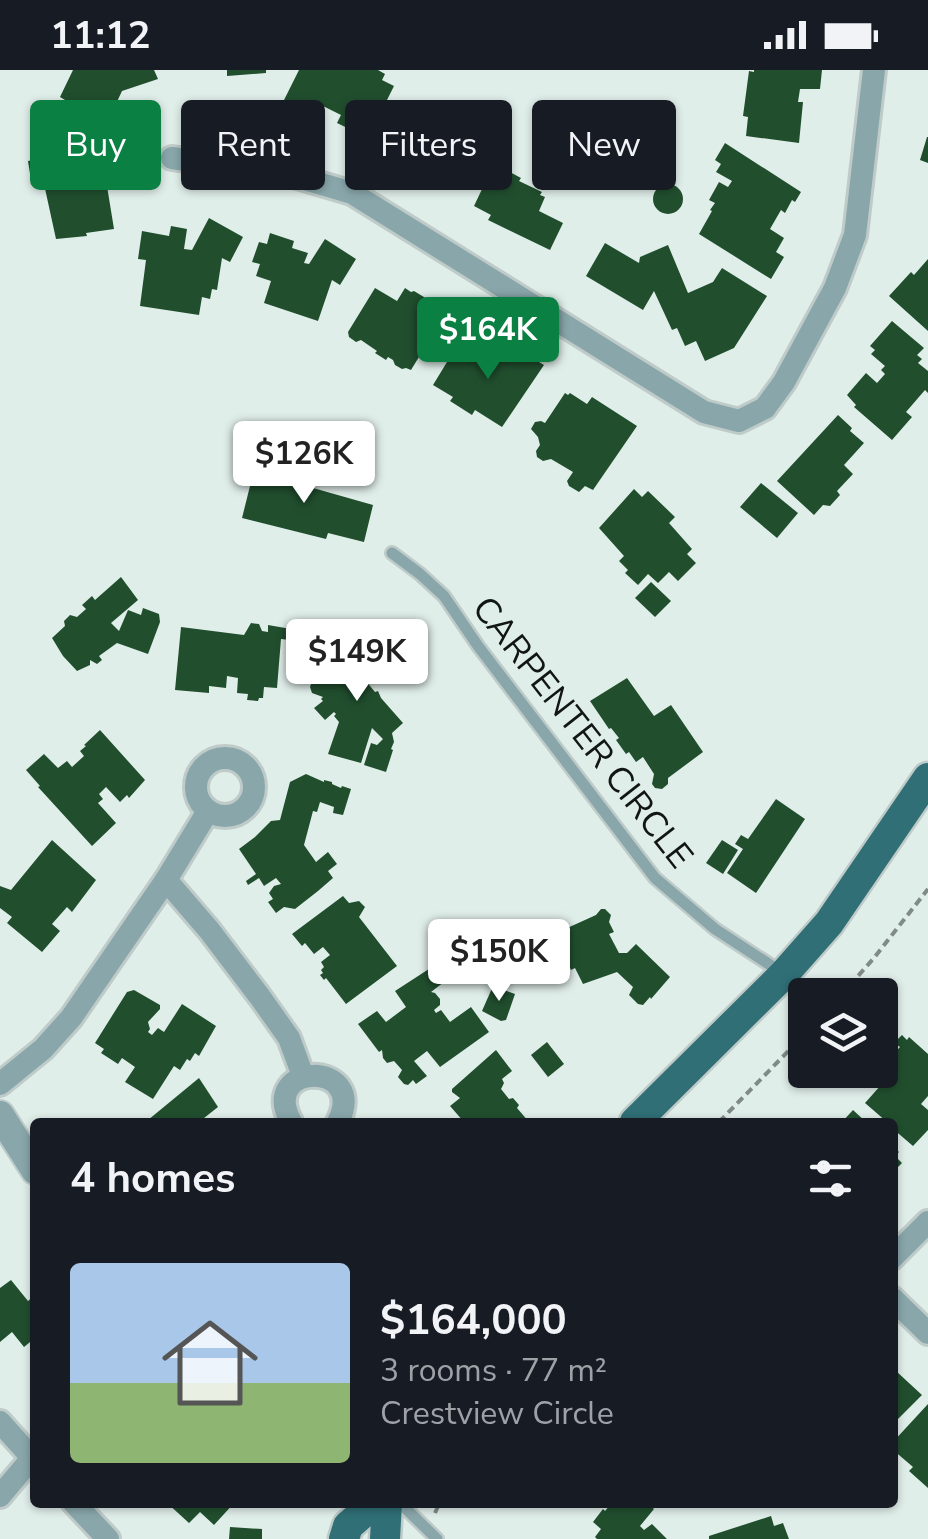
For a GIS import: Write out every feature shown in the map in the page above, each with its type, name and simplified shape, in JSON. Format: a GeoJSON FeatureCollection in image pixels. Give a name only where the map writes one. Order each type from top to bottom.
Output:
{"type":"FeatureCollection","features":[{"type":"Feature","properties":{"kind":"main road"},"geometry":{"type":"LineString","coordinates":[[639,1118],[784,974],[828,923],[928,778]]}},
{"type":"Feature","properties":{"kind":"main road"},"geometry":{"type":"LineString","coordinates":[[344,1539],[348,1526],[369,1508]]}},
{"type":"Feature","properties":{"kind":"main road"},"geometry":{"type":"LineString","coordinates":[[385,1539],[387,1508]]}},
{"type":"Feature","properties":{"kind":"street"},"geometry":{"type":"LineString","coordinates":[[172,158],[292,175],[352,194],[704,412],[739,421],[765,408],[784,382],[836,288],[855,236],[874,70]]}},
{"type":"Feature","properties":{"kind":"street"},"geometry":{"type":"LineString","coordinates":[[0,1084],[43,1049],[71,1018],[166,880],[208,811]]}},
{"type":"Feature","properties":{"kind":"street"},"geometry":{"type":"LineString","coordinates":[[166,880],[209,930],[289,1038],[304,1076]]}},
{"type":"Feature","properties":{"kind":"street"},"geometry":{"type":"LineString","coordinates":[[289,1118],[284,1101],[288,1091],[294,1082],[314,1075],[334,1082],[341,1091],[344,1102],[340,1118]]}},
{"type":"Feature","properties":{"kind":"street"},"geometry":{"type":"LineString","coordinates":[[0,1115],[30,1162]]}},
{"type":"Feature","properties":{"kind":"street"},"geometry":{"type":"LineString","coordinates":[[898,1252],[928,1222]]}},
{"type":"Feature","properties":{"kind":"street"},"geometry":{"type":"LineString","coordinates":[[898,1304],[928,1333]]}},
{"type":"Feature","properties":{"kind":"street"},"geometry":{"type":"LineString","coordinates":[[0,1422],[30,1456]]}},
{"type":"Feature","properties":{"kind":"street"},"geometry":{"type":"LineString","coordinates":[[0,1496],[30,1464]]}},
{"type":"Feature","properties":{"kind":"street"},"geometry":{"type":"LineString","coordinates":[[80,1508],[108,1539]]}},
{"type":"Feature","properties":{"kind":"lane","name":"CARPENTER CIRCLE"},"geometry":{"type":"LineString","coordinates":[[392,553],[444,596],[655,878],[715,928],[784,974]]}},
{"type":"Feature","properties":{"kind":"lane"},"geometry":{"type":"LineString","coordinates":[[405,1508],[437,1539]]}},
{"type":"Feature","properties":{"kind":"path"},"geometry":{"type":"LineString","coordinates":[[856,978],[928,889]]}},
{"type":"Feature","properties":{"kind":"path"},"geometry":{"type":"LineString","coordinates":[[723,1118],[788,1051]]}},
{"type":"Feature","properties":{"kind":"path"},"geometry":{"type":"LineString","coordinates":[[434,1514],[437,1508]]}},
{"type":"Feature","properties":{"kind":"building"},"geometry":{"type":"Polygon","coordinates":[[[73,70],[154,70],[158,79],[122,91],[118,100],[60,97],[73,70]]]}},
{"type":"Feature","properties":{"kind":"building"},"geometry":{"type":"Polygon","coordinates":[[[227,70],[266,70],[266,73],[227,76],[227,70]]]}},
{"type":"Feature","properties":{"kind":"building"},"geometry":{"type":"Polygon","coordinates":[[[299,70],[378,70],[385,74],[382,80],[394,86],[387,100],[345,100],[345,127],[337,123],[341,115],[325,107],[325,100],[284,100],[299,70]]]}},
{"type":"Feature","properties":{"kind":"building"},"geometry":{"type":"Polygon","coordinates":[[[822,70],[820,89],[800,89],[798,102],[803,102],[799,143],[746,136],[748,117],[743,116],[749,71],[822,70]]]}},
{"type":"Feature","properties":{"kind":"building"},"geometry":{"type":"Polygon","coordinates":[[[928,137],[928,163],[920,160],[928,137]]]}},
{"type":"Feature","properties":{"kind":"building"},"geometry":{"type":"Polygon","coordinates":[[[725,143],[801,192],[785,213],[781,210],[770,229],[784,238],[776,252],[784,257],[771,279],[699,234],[712,211],[715,203],[709,200],[719,182],[728,187],[732,181],[716,172],[721,164],[715,160],[725,143]]]}},
{"type":"Feature","properties":{"kind":"building"},"geometry":{"type":"Polygon","coordinates":[[[512,173],[532,190],[542,192],[540,195],[545,197],[539,211],[563,223],[550,250],[488,220],[491,215],[474,206],[482,190],[512,190],[512,173]]]}},
{"type":"Feature","properties":{"kind":"building"},"geometry":{"type":"Polygon","coordinates":[[[676,186],[682,193],[682,205],[674,213],[662,213],[654,205],[656,190],[676,190],[676,186]]]}},
{"type":"Feature","properties":{"kind":"building"},"geometry":{"type":"Polygon","coordinates":[[[45,190],[108,190],[114,229],[56,239],[45,190]]]}},
{"type":"Feature","properties":{"kind":"building"},"geometry":{"type":"Polygon","coordinates":[[[209,218],[243,237],[230,262],[222,258],[217,290],[212,289],[210,299],[202,297],[199,315],[140,306],[146,260],[138,259],[142,231],[169,236],[171,226],[187,229],[184,249],[192,250],[209,218]]]}},
{"type":"Feature","properties":{"kind":"building"},"geometry":{"type":"Polygon","coordinates":[[[270,233],[294,241],[292,248],[308,253],[304,263],[309,264],[325,239],[356,259],[340,285],[332,280],[318,321],[264,303],[271,281],[256,276],[260,264],[252,262],[259,242],[267,244],[270,233]]]}},
{"type":"Feature","properties":{"kind":"building"},"geometry":{"type":"Polygon","coordinates":[[[605,243],[639,263],[640,257],[668,245],[688,293],[713,282],[722,268],[767,296],[734,348],[705,361],[696,341],[685,346],[677,328],[672,330],[654,291],[643,310],[586,276],[605,243]]]}},
{"type":"Feature","properties":{"kind":"building"},"geometry":{"type":"Polygon","coordinates":[[[928,259],[928,331],[889,296],[928,259]]]}},
{"type":"Feature","properties":{"kind":"building"},"geometry":{"type":"Polygon","coordinates":[[[375,288],[397,301],[405,288],[447,311],[411,370],[402,369],[361,340],[356,342],[349,337],[348,332],[375,288]]]}},
{"type":"Feature","properties":{"kind":"building"},"geometry":{"type":"Polygon","coordinates":[[[892,321],[924,348],[917,355],[922,359],[918,363],[928,371],[928,393],[925,390],[906,412],[912,417],[892,440],[854,407],[847,395],[866,373],[877,383],[885,374],[881,370],[885,366],[871,354],[875,350],[870,346],[892,321]]]}},
{"type":"Feature","properties":{"kind":"building"},"geometry":{"type":"Polygon","coordinates":[[[458,344],[495,367],[509,344],[544,365],[502,427],[475,410],[472,415],[433,385],[458,344]]]}},
{"type":"Feature","properties":{"kind":"building"},"geometry":{"type":"Polygon","coordinates":[[[565,393],[587,404],[592,397],[637,426],[593,490],[585,486],[579,492],[567,481],[573,472],[551,459],[543,461],[537,457],[540,445],[531,429],[535,422],[545,423],[565,393]]]}},
{"type":"Feature","properties":{"kind":"building"},"geometry":{"type":"Polygon","coordinates":[[[838,415],[864,443],[844,465],[853,474],[837,491],[840,495],[814,515],[777,481],[838,415]]]}},
{"type":"Feature","properties":{"kind":"building"},"geometry":{"type":"Polygon","coordinates":[[[266,463],[309,474],[306,486],[373,505],[364,542],[328,533],[326,539],[242,518],[253,474],[263,476],[266,463]]]}},
{"type":"Feature","properties":{"kind":"building"},"geometry":{"type":"Polygon","coordinates":[[[761,483],[798,513],[777,538],[740,507],[761,483]]]}},
{"type":"Feature","properties":{"kind":"building"},"geometry":{"type":"Polygon","coordinates":[[[634,489],[642,497],[648,491],[675,517],[669,523],[692,549],[687,554],[696,563],[678,581],[669,572],[658,583],[648,574],[638,585],[619,561],[624,556],[599,528],[634,489]]]}},
{"type":"Feature","properties":{"kind":"building"},"geometry":{"type":"Polygon","coordinates":[[[121,577],[138,600],[111,623],[119,631],[128,610],[141,615],[143,608],[159,614],[160,622],[148,654],[117,643],[99,656],[102,660],[97,664],[90,660],[90,665],[77,671],[52,638],[70,615],[77,617],[86,609],[82,605],[92,596],[95,600],[121,577]]]}},
{"type":"Feature","properties":{"kind":"building"},"geometry":{"type":"Polygon","coordinates":[[[651,582],[671,601],[655,617],[635,598],[651,582]]]}},
{"type":"Feature","properties":{"kind":"building"},"geometry":{"type":"Polygon","coordinates":[[[365,622],[385,641],[364,661],[365,680],[403,723],[392,733],[393,750],[386,772],[364,765],[371,743],[377,745],[383,739],[372,728],[361,763],[328,754],[339,722],[334,712],[325,720],[314,708],[323,697],[312,693],[310,687],[312,681],[322,679],[343,660],[336,652],[365,622]]]}},
{"type":"Feature","properties":{"kind":"building"},"geometry":{"type":"Polygon","coordinates":[[[251,623],[268,632],[268,625],[291,629],[290,640],[281,639],[277,688],[264,687],[263,698],[247,700],[248,694],[237,693],[238,678],[227,676],[226,688],[209,686],[209,693],[175,690],[181,627],[244,635],[251,623]]]}},
{"type":"Feature","properties":{"kind":"building"},"geometry":{"type":"Polygon","coordinates":[[[627,678],[654,716],[671,705],[703,752],[668,778],[662,789],[652,784],[654,774],[643,757],[636,762],[629,752],[626,754],[616,740],[619,738],[590,701],[627,678]]]}},
{"type":"Feature","properties":{"kind":"building"},"geometry":{"type":"Polygon","coordinates":[[[100,730],[145,780],[120,802],[106,787],[99,794],[103,799],[98,803],[116,823],[92,846],[26,770],[44,754],[58,768],[67,761],[72,767],[84,756],[80,751],[84,745],[100,730]]]}},
{"type":"Feature","properties":{"kind":"building"},"geometry":{"type":"Polygon","coordinates":[[[306,774],[351,789],[343,815],[333,813],[334,807],[320,802],[317,812],[313,811],[304,845],[316,862],[328,852],[337,864],[328,871],[333,878],[318,891],[295,909],[284,907],[276,913],[268,902],[273,899],[269,893],[281,884],[276,878],[264,886],[259,878],[248,885],[246,881],[256,874],[239,849],[271,821],[280,820],[290,782],[306,774]]]}},
{"type":"Feature","properties":{"kind":"building"},"geometry":{"type":"Polygon","coordinates":[[[776,799],[805,819],[756,893],[727,873],[743,849],[735,844],[741,835],[748,839],[776,799]]]}},
{"type":"Feature","properties":{"kind":"building"},"geometry":{"type":"Polygon","coordinates":[[[52,840],[96,880],[72,912],[67,907],[52,924],[60,931],[42,952],[7,923],[12,917],[0,908],[0,886],[11,890],[52,840]]]}},
{"type":"Feature","properties":{"kind":"building"},"geometry":{"type":"Polygon","coordinates":[[[722,840],[738,850],[723,874],[706,863],[722,840]]]}},
{"type":"Feature","properties":{"kind":"building"},"geometry":{"type":"Polygon","coordinates":[[[343,896],[349,903],[359,901],[365,907],[359,917],[397,966],[346,1004],[320,975],[324,967],[321,962],[330,955],[323,947],[314,954],[292,934],[343,896]]]}},
{"type":"Feature","properties":{"kind":"building"},"geometry":{"type":"Polygon","coordinates":[[[601,909],[611,915],[609,922],[614,932],[609,934],[619,953],[627,953],[636,944],[670,977],[643,1005],[629,995],[633,987],[617,972],[583,984],[575,968],[571,970],[554,934],[601,909]]]}},
{"type":"Feature","properties":{"kind":"building"},"geometry":{"type":"Polygon","coordinates":[[[432,967],[444,982],[431,992],[440,999],[436,1013],[441,1010],[450,1022],[471,1007],[489,1032],[440,1067],[427,1051],[414,1061],[427,1076],[408,1085],[398,1077],[402,1070],[394,1061],[387,1063],[382,1050],[379,1052],[358,1024],[377,1011],[386,1022],[406,1007],[395,991],[432,967]]]}},
{"type":"Feature","properties":{"kind":"building"},"geometry":{"type":"Polygon","coordinates":[[[493,986],[515,994],[506,1020],[482,1011],[493,986]]]}},
{"type":"Feature","properties":{"kind":"building"},"geometry":{"type":"Polygon","coordinates":[[[134,990],[160,1005],[148,1022],[152,1035],[158,1028],[164,1032],[182,1004],[216,1026],[199,1056],[195,1053],[180,1070],[174,1066],[153,1099],[125,1082],[135,1067],[122,1058],[118,1064],[101,1053],[104,1049],[95,1043],[127,992],[134,990]]]}},
{"type":"Feature","properties":{"kind":"building"},"geometry":{"type":"Polygon","coordinates":[[[902,1035],[928,1054],[928,1096],[921,1104],[928,1110],[928,1130],[913,1146],[898,1133],[898,1118],[882,1118],[865,1103],[878,1088],[898,1088],[898,1039],[902,1035]]]}},
{"type":"Feature","properties":{"kind":"building"},"geometry":{"type":"Polygon","coordinates":[[[547,1042],[564,1064],[548,1077],[531,1055],[547,1042]]]}},
{"type":"Feature","properties":{"kind":"building"},"geometry":{"type":"Polygon","coordinates":[[[496,1050],[512,1071],[502,1079],[501,1089],[519,1105],[517,1108],[526,1118],[460,1118],[450,1106],[460,1098],[452,1089],[496,1050]]]}},
{"type":"Feature","properties":{"kind":"building"},"geometry":{"type":"Polygon","coordinates":[[[199,1078],[218,1107],[204,1118],[150,1118],[199,1078]]]}},
{"type":"Feature","properties":{"kind":"building"},"geometry":{"type":"Polygon","coordinates":[[[853,1110],[862,1118],[846,1118],[853,1110]]]}},
{"type":"Feature","properties":{"kind":"building"},"geometry":{"type":"Polygon","coordinates":[[[11,1280],[30,1299],[30,1342],[24,1347],[12,1332],[0,1342],[0,1288],[11,1280]]]}},
{"type":"Feature","properties":{"kind":"building"},"geometry":{"type":"Polygon","coordinates":[[[898,1373],[922,1395],[898,1419],[898,1373]]]}},
{"type":"Feature","properties":{"kind":"building"},"geometry":{"type":"Polygon","coordinates":[[[928,1404],[928,1488],[898,1454],[898,1436],[928,1404]]]}},
{"type":"Feature","properties":{"kind":"building"},"geometry":{"type":"Polygon","coordinates":[[[173,1508],[230,1508],[214,1525],[200,1512],[189,1523],[173,1508]]]}},
{"type":"Feature","properties":{"kind":"building"},"geometry":{"type":"Polygon","coordinates":[[[653,1508],[640,1526],[644,1530],[652,1524],[667,1539],[597,1539],[601,1529],[593,1522],[605,1511],[653,1508]]]}},
{"type":"Feature","properties":{"kind":"building"},"geometry":{"type":"Polygon","coordinates":[[[771,1516],[774,1526],[783,1523],[789,1539],[709,1539],[709,1536],[771,1516]]]}},
{"type":"Feature","properties":{"kind":"building"},"geometry":{"type":"Polygon","coordinates":[[[230,1527],[262,1529],[262,1539],[229,1539],[230,1527]]]}}]}
